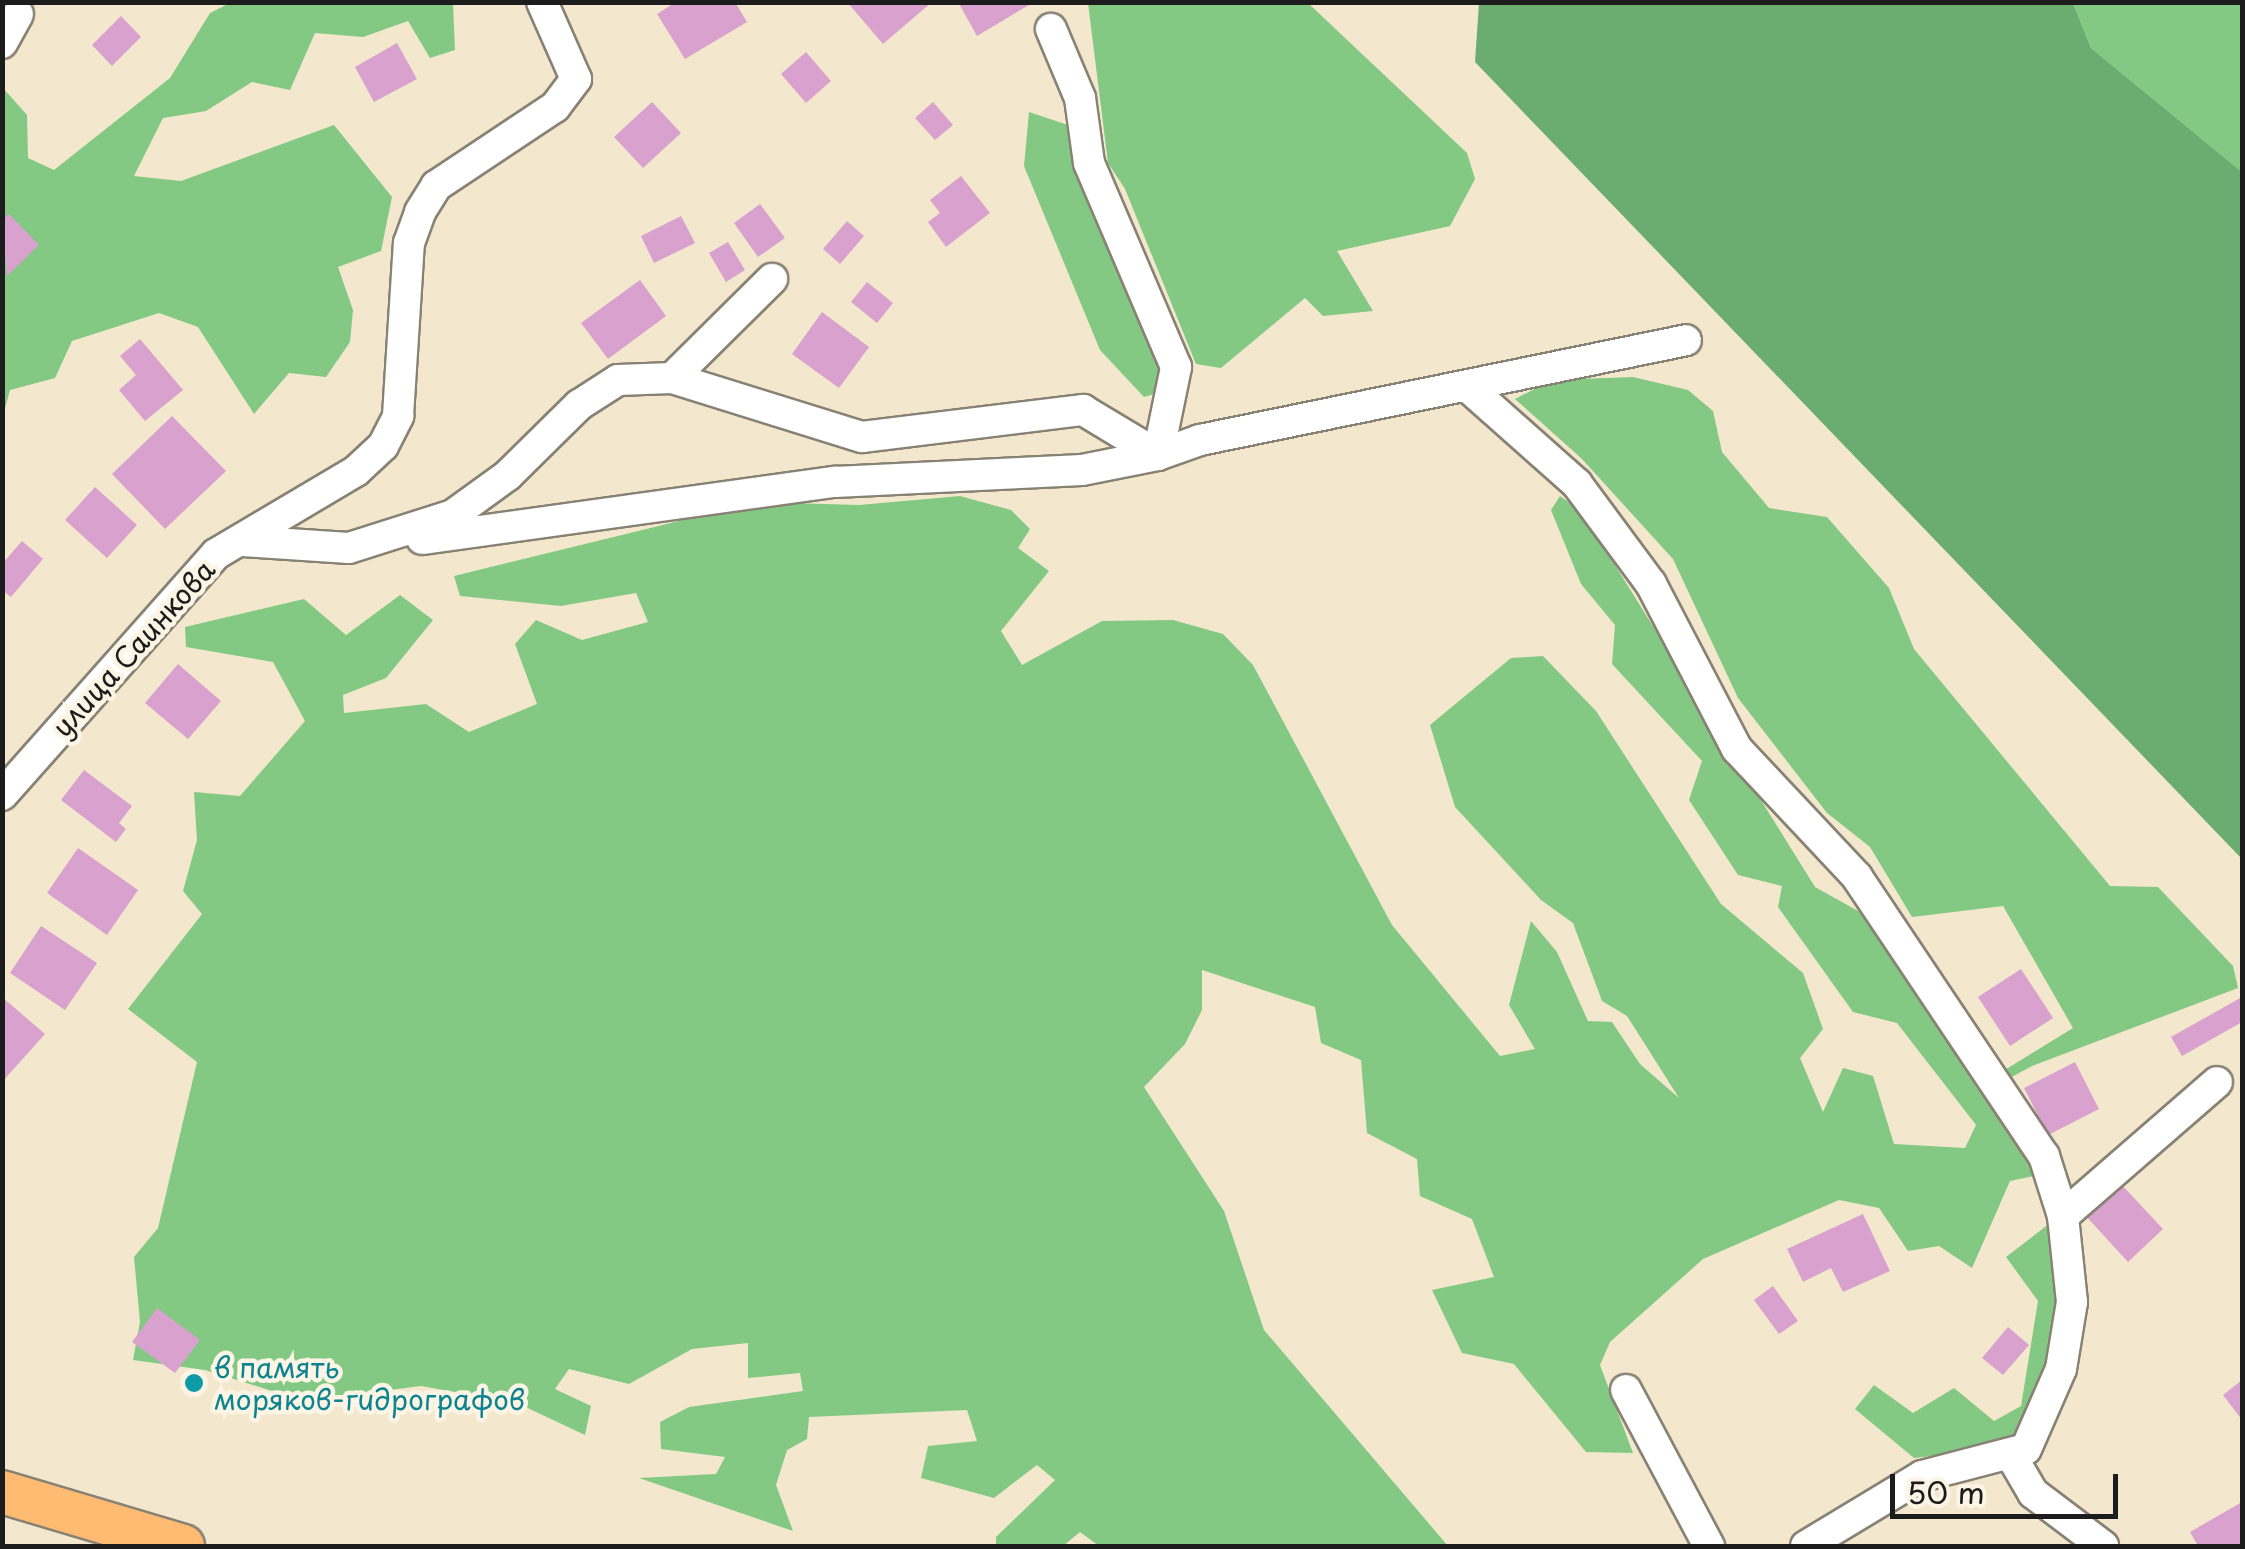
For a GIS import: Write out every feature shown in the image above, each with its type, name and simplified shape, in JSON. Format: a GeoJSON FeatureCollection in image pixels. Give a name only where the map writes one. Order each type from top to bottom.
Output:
{"type":"FeatureCollection","features":[{"type":"Feature","properties":{"kind":"highway"},"geometry":{"type":"LineString","coordinates":[[2,1492],[183,1546]]}},
{"type":"Feature","properties":{"kind":"street","name":"улица Саинкова"},"geometry":{"type":"LineString","coordinates":[[2,795],[180,587],[216,554],[356,471],[382,446],[398,416],[408,242],[420,212],[436,186],[555,106],[576,79],[542,2]]}},
{"type":"Feature","properties":{"kind":"street"},"geometry":{"type":"LineString","coordinates":[[2,43],[18,14]]}},
{"type":"Feature","properties":{"kind":"street"},"geometry":{"type":"LineString","coordinates":[[1050,28],[1080,98],[1088,163],[1176,367],[1158,455]]}},
{"type":"Feature","properties":{"kind":"street"},"geometry":{"type":"LineString","coordinates":[[672,378],[772,279]]}},
{"type":"Feature","properties":{"kind":"street"},"geometry":{"type":"LineString","coordinates":[[243,541],[349,548],[835,482],[1082,470],[1158,455],[1200,440],[1469,388],[1686,340]]}},
{"type":"Feature","properties":{"kind":"street"},"geometry":{"type":"LineString","coordinates":[[349,548],[453,515],[508,475],[579,404],[618,380],[672,378],[862,437],[1083,410],[1158,455]]}},
{"type":"Feature","properties":{"kind":"street"},"geometry":{"type":"LineString","coordinates":[[1469,388],[1577,484],[1651,584],[1737,748],[1857,876],[2044,1156],[2063,1216],[2072,1302],[2061,1369],[2042,1424],[2012,1457],[1922,1476],[1806,1546]]}},
{"type":"Feature","properties":{"kind":"street"},"geometry":{"type":"LineString","coordinates":[[2063,1216],[2216,1082]]}},
{"type":"Feature","properties":{"kind":"street"},"geometry":{"type":"LineString","coordinates":[[1626,1390],[1709,1546]]}},
{"type":"Feature","properties":{"kind":"street"},"geometry":{"type":"LineString","coordinates":[[2012,1457],[2033,1493],[2103,1546]]}},
{"type":"Feature","properties":{"kind":"green space"},"geometry":{"type":"Polygon","coordinates":[[[230,3],[453,3],[455,50],[430,58],[408,21],[363,37],[315,33],[290,90],[252,82],[206,111],[163,118],[134,176],[181,181],[334,125],[392,197],[381,251],[338,267],[353,310],[350,342],[326,377],[289,373],[254,414],[198,327],[159,313],[72,341],[55,378],[10,390],[3,416],[3,88],[27,115],[28,158],[54,170],[170,78],[210,13],[230,3]]]}},
{"type":"Feature","properties":{"kind":"green space"},"geometry":{"type":"Polygon","coordinates":[[[1088,3],[1308,3],[1467,153],[1475,179],[1450,226],[1337,251],[1373,311],[1323,316],[1305,298],[1221,368],[1196,364],[1125,189],[1108,163],[1088,3]]]}},
{"type":"Feature","properties":{"kind":"green space"},"geometry":{"type":"Polygon","coordinates":[[[1479,3],[2073,3],[2091,48],[2242,172],[2242,859],[1475,62],[1479,3]]]}},
{"type":"Feature","properties":{"kind":"green space"},"geometry":{"type":"Polygon","coordinates":[[[2073,3],[2242,3],[2242,172],[2091,48],[2073,3]]]}},
{"type":"Feature","properties":{"kind":"green space"},"geometry":{"type":"Polygon","coordinates":[[[1029,112],[1074,127],[1164,354],[1161,392],[1144,397],[1100,350],[1024,166],[1029,112]]]}},
{"type":"Feature","properties":{"kind":"green space"},"geometry":{"type":"Polygon","coordinates":[[[1633,377],[1688,390],[1713,411],[1722,452],[1769,508],[1827,517],[1889,588],[1914,649],[2110,886],[2158,887],[2233,966],[2238,988],[2032,1066],[1986,1091],[2043,1174],[2010,1181],[1972,1268],[1939,1246],[1908,1251],[1879,1208],[1839,1200],[1703,1259],[1610,1342],[1600,1365],[1633,1453],[1586,1452],[1514,1364],[1462,1353],[1432,1290],[1494,1277],[1472,1219],[1420,1196],[1417,1159],[1367,1133],[1361,1060],[1321,1043],[1315,1007],[1202,970],[1202,1010],[1185,1044],[1144,1087],[1224,1211],[1264,1330],[1448,1546],[1099,1546],[1080,1532],[1063,1546],[996,1546],[996,1537],[1055,1480],[1037,1465],[994,1498],[921,1478],[928,1446],[977,1441],[967,1410],[809,1417],[807,1439],[787,1450],[776,1485],[793,1531],[639,1478],[716,1474],[725,1457],[661,1449],[660,1422],[689,1407],[803,1391],[800,1373],[748,1378],[748,1343],[692,1349],[629,1384],[569,1369],[555,1389],[591,1406],[585,1435],[517,1403],[421,1386],[304,1401],[205,1370],[133,1360],[140,1322],[134,1257],[158,1228],[197,1062],[128,1009],[202,914],[183,891],[197,840],[194,792],[240,796],[305,721],[273,662],[186,647],[185,627],[304,599],[346,635],[400,595],[433,620],[386,678],[343,695],[344,713],[426,704],[469,732],[537,704],[515,644],[536,620],[582,640],[648,622],[636,593],[561,606],[460,596],[454,576],[757,502],[859,505],[960,496],[1011,510],[1030,529],[1018,548],[1049,571],[1001,631],[1022,665],[1102,621],[1173,620],[1223,634],[1253,665],[1392,925],[1500,1056],[1535,1049],[1509,1005],[1531,921],[1557,952],[1588,1021],[1612,1022],[1640,1064],[1679,1098],[1627,1016],[1602,1001],[1573,923],[1541,900],[1455,807],[1430,725],[1511,658],[1543,656],[1596,711],[1721,904],[1803,973],[1823,1029],[1800,1058],[1823,1112],[1843,1068],[1873,1076],[1894,1144],[1965,1148],[1976,1125],[1897,1023],[1853,1012],[1778,907],[1782,886],[1738,875],[1689,800],[1702,761],[1612,664],[1615,625],[1581,584],[1551,510],[1560,496],[1582,512],[1815,887],[1876,921],[1980,1085],[2073,1028],[2003,906],[1912,917],[1870,847],[1827,813],[1738,698],[1673,559],[1582,459],[1515,399],[1552,380],[1633,377]]]}},
{"type":"Feature","properties":{"kind":"green space"},"geometry":{"type":"Polygon","coordinates":[[[2054,1220],[2060,1301],[2034,1420],[2000,1448],[1914,1458],[1855,1409],[1874,1385],[1913,1413],[1954,1388],[1994,1421],[2021,1406],[2038,1301],[2006,1257],[2054,1220]]]}},
{"type":"Feature","properties":{"kind":"building"},"geometry":{"type":"Polygon","coordinates":[[[676,2],[735,2],[747,22],[685,59],[657,14],[676,2]]]}},
{"type":"Feature","properties":{"kind":"building"},"geometry":{"type":"Polygon","coordinates":[[[847,2],[932,2],[883,44],[847,2]]]}},
{"type":"Feature","properties":{"kind":"building"},"geometry":{"type":"Polygon","coordinates":[[[958,2],[1034,2],[977,36],[958,2]]]}},
{"type":"Feature","properties":{"kind":"building"},"geometry":{"type":"Polygon","coordinates":[[[121,16],[141,37],[112,66],[92,45],[121,16]]]}},
{"type":"Feature","properties":{"kind":"building"},"geometry":{"type":"Polygon","coordinates":[[[397,43],[417,79],[374,102],[355,67],[397,43]]]}},
{"type":"Feature","properties":{"kind":"building"},"geometry":{"type":"Polygon","coordinates":[[[806,52],[831,81],[806,103],[781,74],[806,52]]]}},
{"type":"Feature","properties":{"kind":"building"},"geometry":{"type":"Polygon","coordinates":[[[652,102],[681,133],[643,168],[614,137],[652,102]]]}},
{"type":"Feature","properties":{"kind":"building"},"geometry":{"type":"Polygon","coordinates":[[[933,102],[953,125],[935,140],[915,118],[933,102]]]}},
{"type":"Feature","properties":{"kind":"building"},"geometry":{"type":"Polygon","coordinates":[[[961,176],[990,213],[946,247],[928,222],[940,213],[930,200],[961,176]]]}},
{"type":"Feature","properties":{"kind":"building"},"geometry":{"type":"Polygon","coordinates":[[[760,204],[785,238],[758,257],[734,223],[760,204]]]}},
{"type":"Feature","properties":{"kind":"building"},"geometry":{"type":"Polygon","coordinates":[[[9,214],[39,245],[7,276],[2,220],[9,214]]]}},
{"type":"Feature","properties":{"kind":"building"},"geometry":{"type":"Polygon","coordinates":[[[681,216],[695,243],[654,263],[641,236],[681,216]]]}},
{"type":"Feature","properties":{"kind":"building"},"geometry":{"type":"Polygon","coordinates":[[[847,221],[864,236],[840,264],[823,249],[847,221]]]}},
{"type":"Feature","properties":{"kind":"building"},"geometry":{"type":"Polygon","coordinates":[[[728,242],[745,270],[726,282],[709,253],[728,242]]]}},
{"type":"Feature","properties":{"kind":"building"},"geometry":{"type":"Polygon","coordinates":[[[640,280],[666,316],[608,359],[581,323],[640,280]]]}},
{"type":"Feature","properties":{"kind":"building"},"geometry":{"type":"Polygon","coordinates":[[[867,282],[893,303],[877,323],[851,302],[867,282]]]}},
{"type":"Feature","properties":{"kind":"building"},"geometry":{"type":"Polygon","coordinates":[[[822,312],[869,347],[839,388],[792,354],[822,312]]]}},
{"type":"Feature","properties":{"kind":"building"},"geometry":{"type":"Polygon","coordinates":[[[140,339],[183,390],[145,421],[119,390],[136,375],[120,356],[140,339]]]}},
{"type":"Feature","properties":{"kind":"building"},"geometry":{"type":"Polygon","coordinates":[[[172,416],[226,471],[165,529],[112,474],[172,416]]]}},
{"type":"Feature","properties":{"kind":"building"},"geometry":{"type":"Polygon","coordinates":[[[95,487],[137,525],[107,558],[65,520],[95,487]]]}},
{"type":"Feature","properties":{"kind":"building"},"geometry":{"type":"Polygon","coordinates":[[[22,541],[43,559],[11,597],[2,590],[2,564],[22,541]]]}},
{"type":"Feature","properties":{"kind":"building"},"geometry":{"type":"Polygon","coordinates":[[[178,664],[221,701],[188,739],[145,703],[178,664]]]}},
{"type":"Feature","properties":{"kind":"building"},"geometry":{"type":"Polygon","coordinates":[[[84,770],[132,806],[119,823],[126,829],[116,842],[61,800],[84,770]]]}},
{"type":"Feature","properties":{"kind":"building"},"geometry":{"type":"Polygon","coordinates":[[[78,848],[138,890],[107,935],[47,893],[78,848]]]}},
{"type":"Feature","properties":{"kind":"building"},"geometry":{"type":"Polygon","coordinates":[[[41,926],[97,963],[65,1010],[10,973],[41,926]]]}},
{"type":"Feature","properties":{"kind":"building"},"geometry":{"type":"Polygon","coordinates":[[[2021,969],[2053,1018],[2010,1046],[1978,997],[2021,969]]]}},
{"type":"Feature","properties":{"kind":"building"},"geometry":{"type":"Polygon","coordinates":[[[2,997],[45,1034],[2,1082],[2,997]]]}},
{"type":"Feature","properties":{"kind":"building"},"geometry":{"type":"Polygon","coordinates":[[[2242,997],[2242,1022],[2182,1056],[2171,1037],[2242,997]]]}},
{"type":"Feature","properties":{"kind":"building"},"geometry":{"type":"Polygon","coordinates":[[[2075,1062],[2099,1109],[2048,1135],[2024,1088],[2075,1062]]]}},
{"type":"Feature","properties":{"kind":"building"},"geometry":{"type":"Polygon","coordinates":[[[2119,1182],[2163,1229],[2128,1262],[2084,1214],[2119,1182]]]}},
{"type":"Feature","properties":{"kind":"building"},"geometry":{"type":"Polygon","coordinates":[[[1863,1214],[1890,1271],[1843,1292],[1831,1268],[1803,1282],[1787,1249],[1863,1214]]]}},
{"type":"Feature","properties":{"kind":"building"},"geometry":{"type":"Polygon","coordinates":[[[1773,1286],[1798,1321],[1779,1334],[1754,1300],[1773,1286]]]}},
{"type":"Feature","properties":{"kind":"building"},"geometry":{"type":"Polygon","coordinates":[[[157,1308],[200,1340],[175,1373],[132,1342],[157,1308]]]}},
{"type":"Feature","properties":{"kind":"building"},"geometry":{"type":"Polygon","coordinates":[[[2008,1327],[2029,1345],[2003,1375],[1982,1358],[2008,1327]]]}},
{"type":"Feature","properties":{"kind":"building"},"geometry":{"type":"Polygon","coordinates":[[[2242,1380],[2242,1420],[2223,1395],[2242,1380]]]}},
{"type":"Feature","properties":{"kind":"building"},"geometry":{"type":"Polygon","coordinates":[[[2242,1502],[2242,1546],[2198,1546],[2190,1532],[2242,1502]]]}},
{"type":"Feature","properties":{"kind":"place","name":"в память моряков-гидрографов"},"geometry":{"type":"Point","coordinates":[194,1383]}}]}
